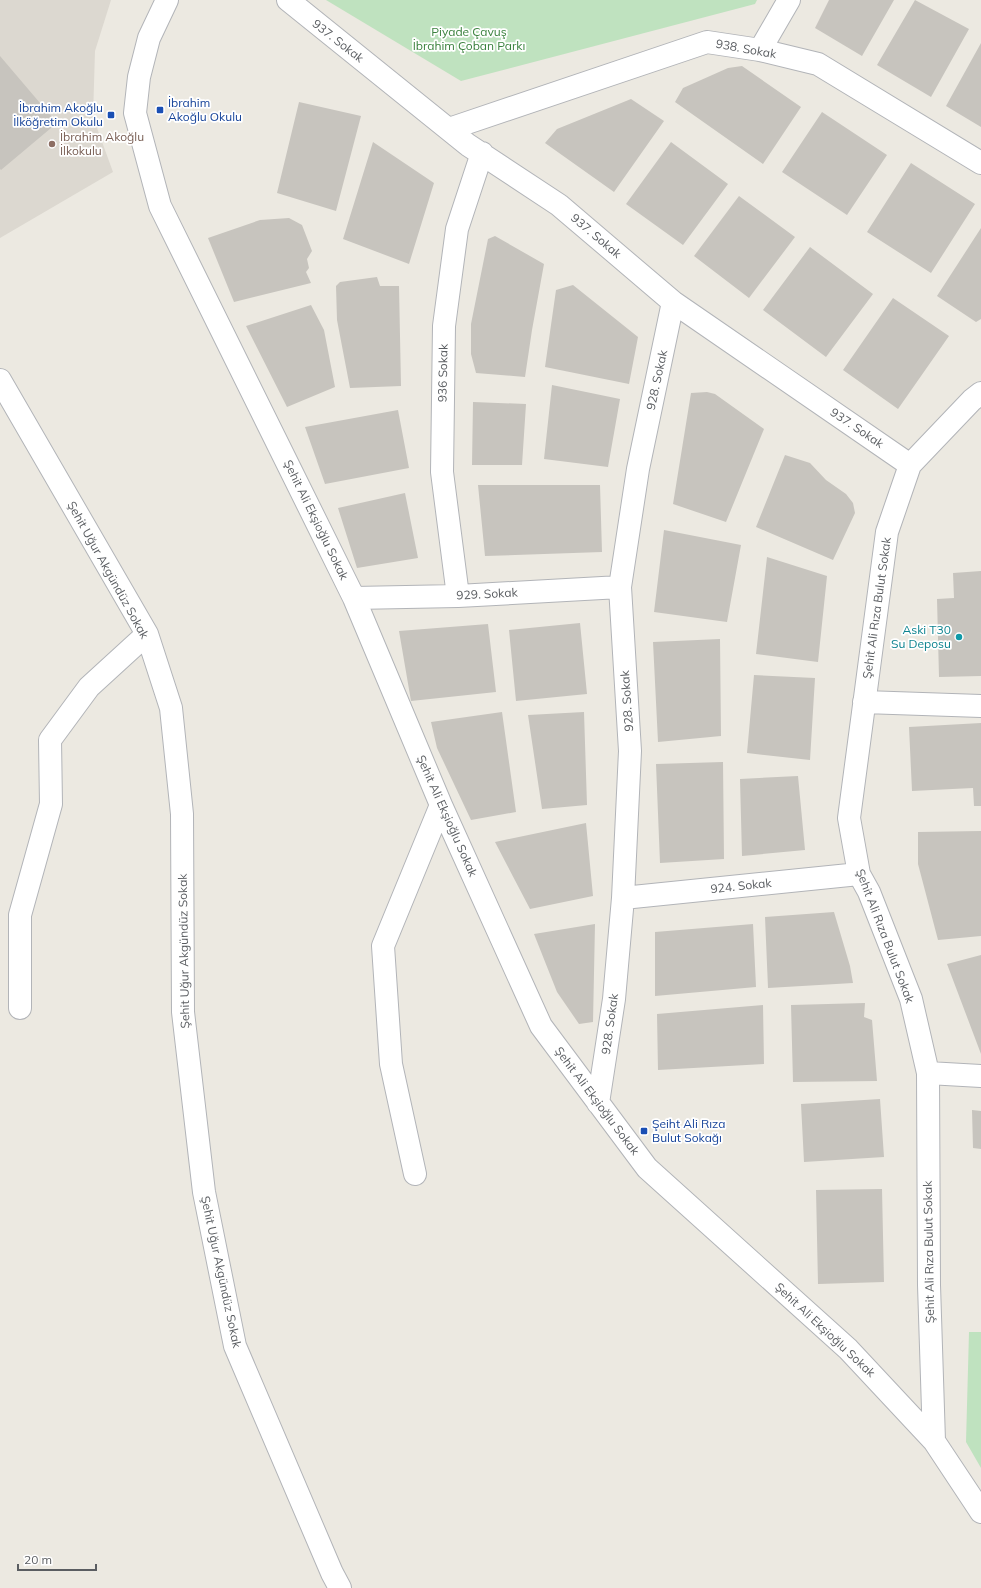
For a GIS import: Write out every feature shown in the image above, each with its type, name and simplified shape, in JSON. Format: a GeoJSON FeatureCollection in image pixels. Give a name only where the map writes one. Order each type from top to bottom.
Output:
{"type":"FeatureCollection","features":[{"type":"Feature","properties":{"kind":"street","name":"Şehit Ali Ekşioğlu Sokak"},"geometry":{"type":"LineString","coordinates":[[167,0],[149,38],[139,77],[135,114],[160,206],[354,598],[441,804],[541,1026],[647,1168],[848,1349],[934,1441],[981,1512]]}},
{"type":"Feature","properties":{"kind":"street","name":"937. Sokak"},"geometry":{"type":"LineString","coordinates":[[288,0],[468,145],[559,205],[673,302],[910,464]]}},
{"type":"Feature","properties":{"kind":"street"},"geometry":{"type":"LineString","coordinates":[[760,50],[789,0]]}},
{"type":"Feature","properties":{"kind":"street","name":"938. Sokak"},"geometry":{"type":"LineString","coordinates":[[449,129],[707,42],[760,50],[818,64],[981,163]]}},
{"type":"Feature","properties":{"kind":"street","name":"936 Sokak"},"geometry":{"type":"LineString","coordinates":[[458,596],[442,472],[444,326],[457,229],[482,153]]}},
{"type":"Feature","properties":{"kind":"street","name":"928. Sokak"},"geometry":{"type":"LineString","coordinates":[[598,1103],[614,999],[623,898],[630,751],[620,587],[638,469],[673,302]]}},
{"type":"Feature","properties":{"kind":"street","name":"Şehit Uğur Akgündüz Sokak"},"geometry":{"type":"LineString","coordinates":[[0,380],[147,634],[171,708],[182,814],[183,1012],[204,1192],[235,1346],[328,1566],[340,1588]]}},
{"type":"Feature","properties":{"kind":"street","name":"Şehit Ali Rıza Bulut Sokak"},"geometry":{"type":"LineString","coordinates":[[934,1441],[929,1285],[928,1073],[912,999],[869,892],[859,874],[849,818],[887,532],[910,464],[972,400],[981,393]]}},
{"type":"Feature","properties":{"kind":"street","name":"929. Sokak"},"geometry":{"type":"LineString","coordinates":[[354,598],[458,596],[620,587]]}},
{"type":"Feature","properties":{"kind":"street"},"geometry":{"type":"LineString","coordinates":[[20,1008],[20,915],[52,804],[50,740],[89,687],[147,634]]}},
{"type":"Feature","properties":{"kind":"street"},"geometry":{"type":"LineString","coordinates":[[864,702],[981,706]]}},
{"type":"Feature","properties":{"kind":"street"},"geometry":{"type":"LineString","coordinates":[[415,1174],[390,1064],[383,946],[441,804]]}},
{"type":"Feature","properties":{"kind":"street","name":"924. Sokak"},"geometry":{"type":"LineString","coordinates":[[623,898],[859,874]]}},
{"type":"Feature","properties":{"kind":"street"},"geometry":{"type":"LineString","coordinates":[[928,1073],[981,1076]]}},
{"type":"Feature","properties":{"kind":"shaded area","name":"İbrahim Akoğlu İlkokulu"},"geometry":{"type":"Polygon","coordinates":[[[0,0],[111,0],[95,51],[93,117],[113,172],[0,238],[0,0]]]}},
{"type":"Feature","properties":{"kind":"green space","name":"Piyade Çavuş İbrahim Çoban Parkı"},"geometry":{"type":"Polygon","coordinates":[[[326,0],[757,0],[755,4],[461,81],[326,0]]]}},
{"type":"Feature","properties":{"kind":"green space"},"geometry":{"type":"Polygon","coordinates":[[[969,1332],[981,1332],[981,1468],[966,1442],[969,1332]]]}},
{"type":"Feature","properties":{"kind":"building"},"geometry":{"type":"Polygon","coordinates":[[[829,0],[894,0],[862,56],[815,28],[829,0]]]}},
{"type":"Feature","properties":{"kind":"building"},"geometry":{"type":"Polygon","coordinates":[[[915,0],[969,29],[931,97],[877,65],[915,0]]]}},
{"type":"Feature","properties":{"kind":"building"},"geometry":{"type":"Polygon","coordinates":[[[981,43],[981,127],[946,106],[981,43]]]}},
{"type":"Feature","properties":{"kind":"building"},"geometry":{"type":"Polygon","coordinates":[[[0,56],[57,123],[1,170],[0,169],[0,56]]]}},
{"type":"Feature","properties":{"kind":"building"},"geometry":{"type":"Polygon","coordinates":[[[742,66],[801,107],[763,164],[675,102],[683,88],[728,68],[742,66]]]}},
{"type":"Feature","properties":{"kind":"building"},"geometry":{"type":"Polygon","coordinates":[[[631,99],[664,121],[614,192],[545,143],[557,129],[631,99]]]}},
{"type":"Feature","properties":{"kind":"building"},"geometry":{"type":"Polygon","coordinates":[[[299,102],[361,116],[336,211],[277,193],[299,102]]]}},
{"type":"Feature","properties":{"kind":"building"},"geometry":{"type":"Polygon","coordinates":[[[822,112],[887,155],[847,215],[782,172],[822,112]]]}},
{"type":"Feature","properties":{"kind":"building"},"geometry":{"type":"Polygon","coordinates":[[[373,142],[434,183],[409,264],[343,239],[373,142]]]}},
{"type":"Feature","properties":{"kind":"building"},"geometry":{"type":"Polygon","coordinates":[[[671,142],[728,184],[683,245],[626,204],[671,142]]]}},
{"type":"Feature","properties":{"kind":"building"},"geometry":{"type":"Polygon","coordinates":[[[911,163],[975,204],[931,273],[867,232],[911,163]]]}},
{"type":"Feature","properties":{"kind":"building"},"geometry":{"type":"Polygon","coordinates":[[[739,196],[795,237],[749,298],[694,256],[739,196]]]}},
{"type":"Feature","properties":{"kind":"building"},"geometry":{"type":"Polygon","coordinates":[[[289,218],[302,225],[312,251],[307,259],[309,268],[306,272],[311,283],[234,302],[208,238],[260,220],[289,218]]]}},
{"type":"Feature","properties":{"kind":"building"},"geometry":{"type":"Polygon","coordinates":[[[981,228],[981,319],[976,322],[937,296],[981,228]]]}},
{"type":"Feature","properties":{"kind":"building"},"geometry":{"type":"Polygon","coordinates":[[[495,236],[544,264],[525,377],[476,373],[471,354],[471,324],[488,239],[495,236]]]}},
{"type":"Feature","properties":{"kind":"building"},"geometry":{"type":"Polygon","coordinates":[[[810,247],[873,294],[826,357],[763,310],[810,247]]]}},
{"type":"Feature","properties":{"kind":"building"},"geometry":{"type":"Polygon","coordinates":[[[377,277],[380,286],[399,286],[401,386],[350,388],[337,320],[336,286],[340,282],[377,277]]]}},
{"type":"Feature","properties":{"kind":"building"},"geometry":{"type":"Polygon","coordinates":[[[573,285],[638,337],[629,384],[545,367],[556,290],[573,285]]]}},
{"type":"Feature","properties":{"kind":"building"},"geometry":{"type":"Polygon","coordinates":[[[893,298],[949,336],[898,409],[843,370],[893,298]]]}},
{"type":"Feature","properties":{"kind":"building"},"geometry":{"type":"Polygon","coordinates":[[[311,305],[324,330],[335,387],[287,407],[246,326],[311,305]]]}},
{"type":"Feature","properties":{"kind":"building"},"geometry":{"type":"Polygon","coordinates":[[[552,385],[620,399],[608,467],[544,459],[552,385]]]}},
{"type":"Feature","properties":{"kind":"building"},"geometry":{"type":"Polygon","coordinates":[[[707,392],[715,394],[764,429],[726,522],[673,504],[691,393],[707,392]]]}},
{"type":"Feature","properties":{"kind":"building"},"geometry":{"type":"Polygon","coordinates":[[[473,402],[526,404],[522,465],[472,465],[473,402]]]}},
{"type":"Feature","properties":{"kind":"building"},"geometry":{"type":"Polygon","coordinates":[[[398,410],[409,468],[325,484],[305,427],[398,410]]]}},
{"type":"Feature","properties":{"kind":"building"},"geometry":{"type":"Polygon","coordinates":[[[785,455],[810,463],[826,480],[846,494],[853,503],[855,513],[833,560],[756,527],[785,455]]]}},
{"type":"Feature","properties":{"kind":"building"},"geometry":{"type":"Polygon","coordinates":[[[478,485],[600,485],[602,552],[485,556],[478,485]]]}},
{"type":"Feature","properties":{"kind":"building"},"geometry":{"type":"Polygon","coordinates":[[[405,493],[418,558],[357,568],[338,508],[405,493]]]}},
{"type":"Feature","properties":{"kind":"building"},"geometry":{"type":"Polygon","coordinates":[[[664,530],[741,545],[727,622],[654,612],[664,530]]]}},
{"type":"Feature","properties":{"kind":"building"},"geometry":{"type":"Polygon","coordinates":[[[767,557],[827,576],[818,662],[756,654],[767,557]]]}},
{"type":"Feature","properties":{"kind":"building","name":"Aski T30 Su Deposu"},"geometry":{"type":"Polygon","coordinates":[[[981,571],[981,676],[939,677],[937,599],[954,598],[953,573],[981,571]]]}},
{"type":"Feature","properties":{"kind":"building"},"geometry":{"type":"Polygon","coordinates":[[[580,623],[587,694],[516,701],[509,630],[580,623]]]}},
{"type":"Feature","properties":{"kind":"building"},"geometry":{"type":"Polygon","coordinates":[[[488,624],[496,692],[411,701],[399,631],[488,624]]]}},
{"type":"Feature","properties":{"kind":"building"},"geometry":{"type":"Polygon","coordinates":[[[720,639],[721,736],[658,742],[653,642],[720,639]]]}},
{"type":"Feature","properties":{"kind":"building"},"geometry":{"type":"Polygon","coordinates":[[[754,675],[815,678],[810,760],[747,753],[754,675]]]}},
{"type":"Feature","properties":{"kind":"building"},"geometry":{"type":"Polygon","coordinates":[[[502,712],[516,812],[471,820],[437,748],[431,722],[502,712]]]}},
{"type":"Feature","properties":{"kind":"building"},"geometry":{"type":"Polygon","coordinates":[[[584,712],[587,805],[542,809],[528,715],[584,712]]]}},
{"type":"Feature","properties":{"kind":"building"},"geometry":{"type":"Polygon","coordinates":[[[981,723],[981,806],[974,806],[973,788],[912,791],[909,727],[981,723]]]}},
{"type":"Feature","properties":{"kind":"building"},"geometry":{"type":"Polygon","coordinates":[[[723,762],[724,859],[660,863],[656,764],[723,762]]]}},
{"type":"Feature","properties":{"kind":"building"},"geometry":{"type":"Polygon","coordinates":[[[798,776],[805,850],[742,856],[740,779],[798,776]]]}},
{"type":"Feature","properties":{"kind":"building"},"geometry":{"type":"Polygon","coordinates":[[[586,823],[593,896],[530,909],[495,842],[586,823]]]}},
{"type":"Feature","properties":{"kind":"building"},"geometry":{"type":"Polygon","coordinates":[[[981,831],[981,936],[938,940],[918,864],[918,832],[981,831]]]}},
{"type":"Feature","properties":{"kind":"building"},"geometry":{"type":"Polygon","coordinates":[[[834,912],[850,966],[853,983],[768,988],[765,917],[834,912]]]}},
{"type":"Feature","properties":{"kind":"building"},"geometry":{"type":"Polygon","coordinates":[[[595,924],[593,1022],[579,1024],[557,992],[534,934],[595,924]]]}},
{"type":"Feature","properties":{"kind":"building"},"geometry":{"type":"Polygon","coordinates":[[[753,924],[756,987],[655,996],[655,932],[753,924]]]}},
{"type":"Feature","properties":{"kind":"building"},"geometry":{"type":"Polygon","coordinates":[[[981,955],[981,1054],[947,964],[981,955]]]}},
{"type":"Feature","properties":{"kind":"building"},"geometry":{"type":"Polygon","coordinates":[[[865,1003],[864,1017],[872,1020],[877,1081],[793,1082],[791,1005],[865,1003]]]}},
{"type":"Feature","properties":{"kind":"building"},"geometry":{"type":"Polygon","coordinates":[[[763,1005],[764,1064],[658,1070],[657,1014],[763,1005]]]}},
{"type":"Feature","properties":{"kind":"building"},"geometry":{"type":"Polygon","coordinates":[[[880,1099],[884,1157],[804,1162],[801,1104],[880,1099]]]}},
{"type":"Feature","properties":{"kind":"building"},"geometry":{"type":"Polygon","coordinates":[[[972,1110],[981,1111],[981,1149],[973,1148],[972,1110]]]}},
{"type":"Feature","properties":{"kind":"building"},"geometry":{"type":"Polygon","coordinates":[[[882,1189],[884,1282],[818,1284],[816,1190],[882,1189]]]}},
{"type":"Feature","properties":{"kind":"place","name":"İbrahim Akoğlu Okulu"},"geometry":{"type":"Point","coordinates":[160,110]}},
{"type":"Feature","properties":{"kind":"place","name":"İbrahim Akoğlu İlköğretim Okulu"},"geometry":{"type":"Point","coordinates":[111,115]}},
{"type":"Feature","properties":{"kind":"place","name":"İbrahim Akoğlu İlkokulu"},"geometry":{"type":"Point","coordinates":[52,144]}},
{"type":"Feature","properties":{"kind":"place","name":"Aski T30 Su Deposu"},"geometry":{"type":"Point","coordinates":[959,637]}},
{"type":"Feature","properties":{"kind":"place","name":"Şeiht Ali Rıza Bulut Sokağı"},"geometry":{"type":"Point","coordinates":[644,1131]}}]}
